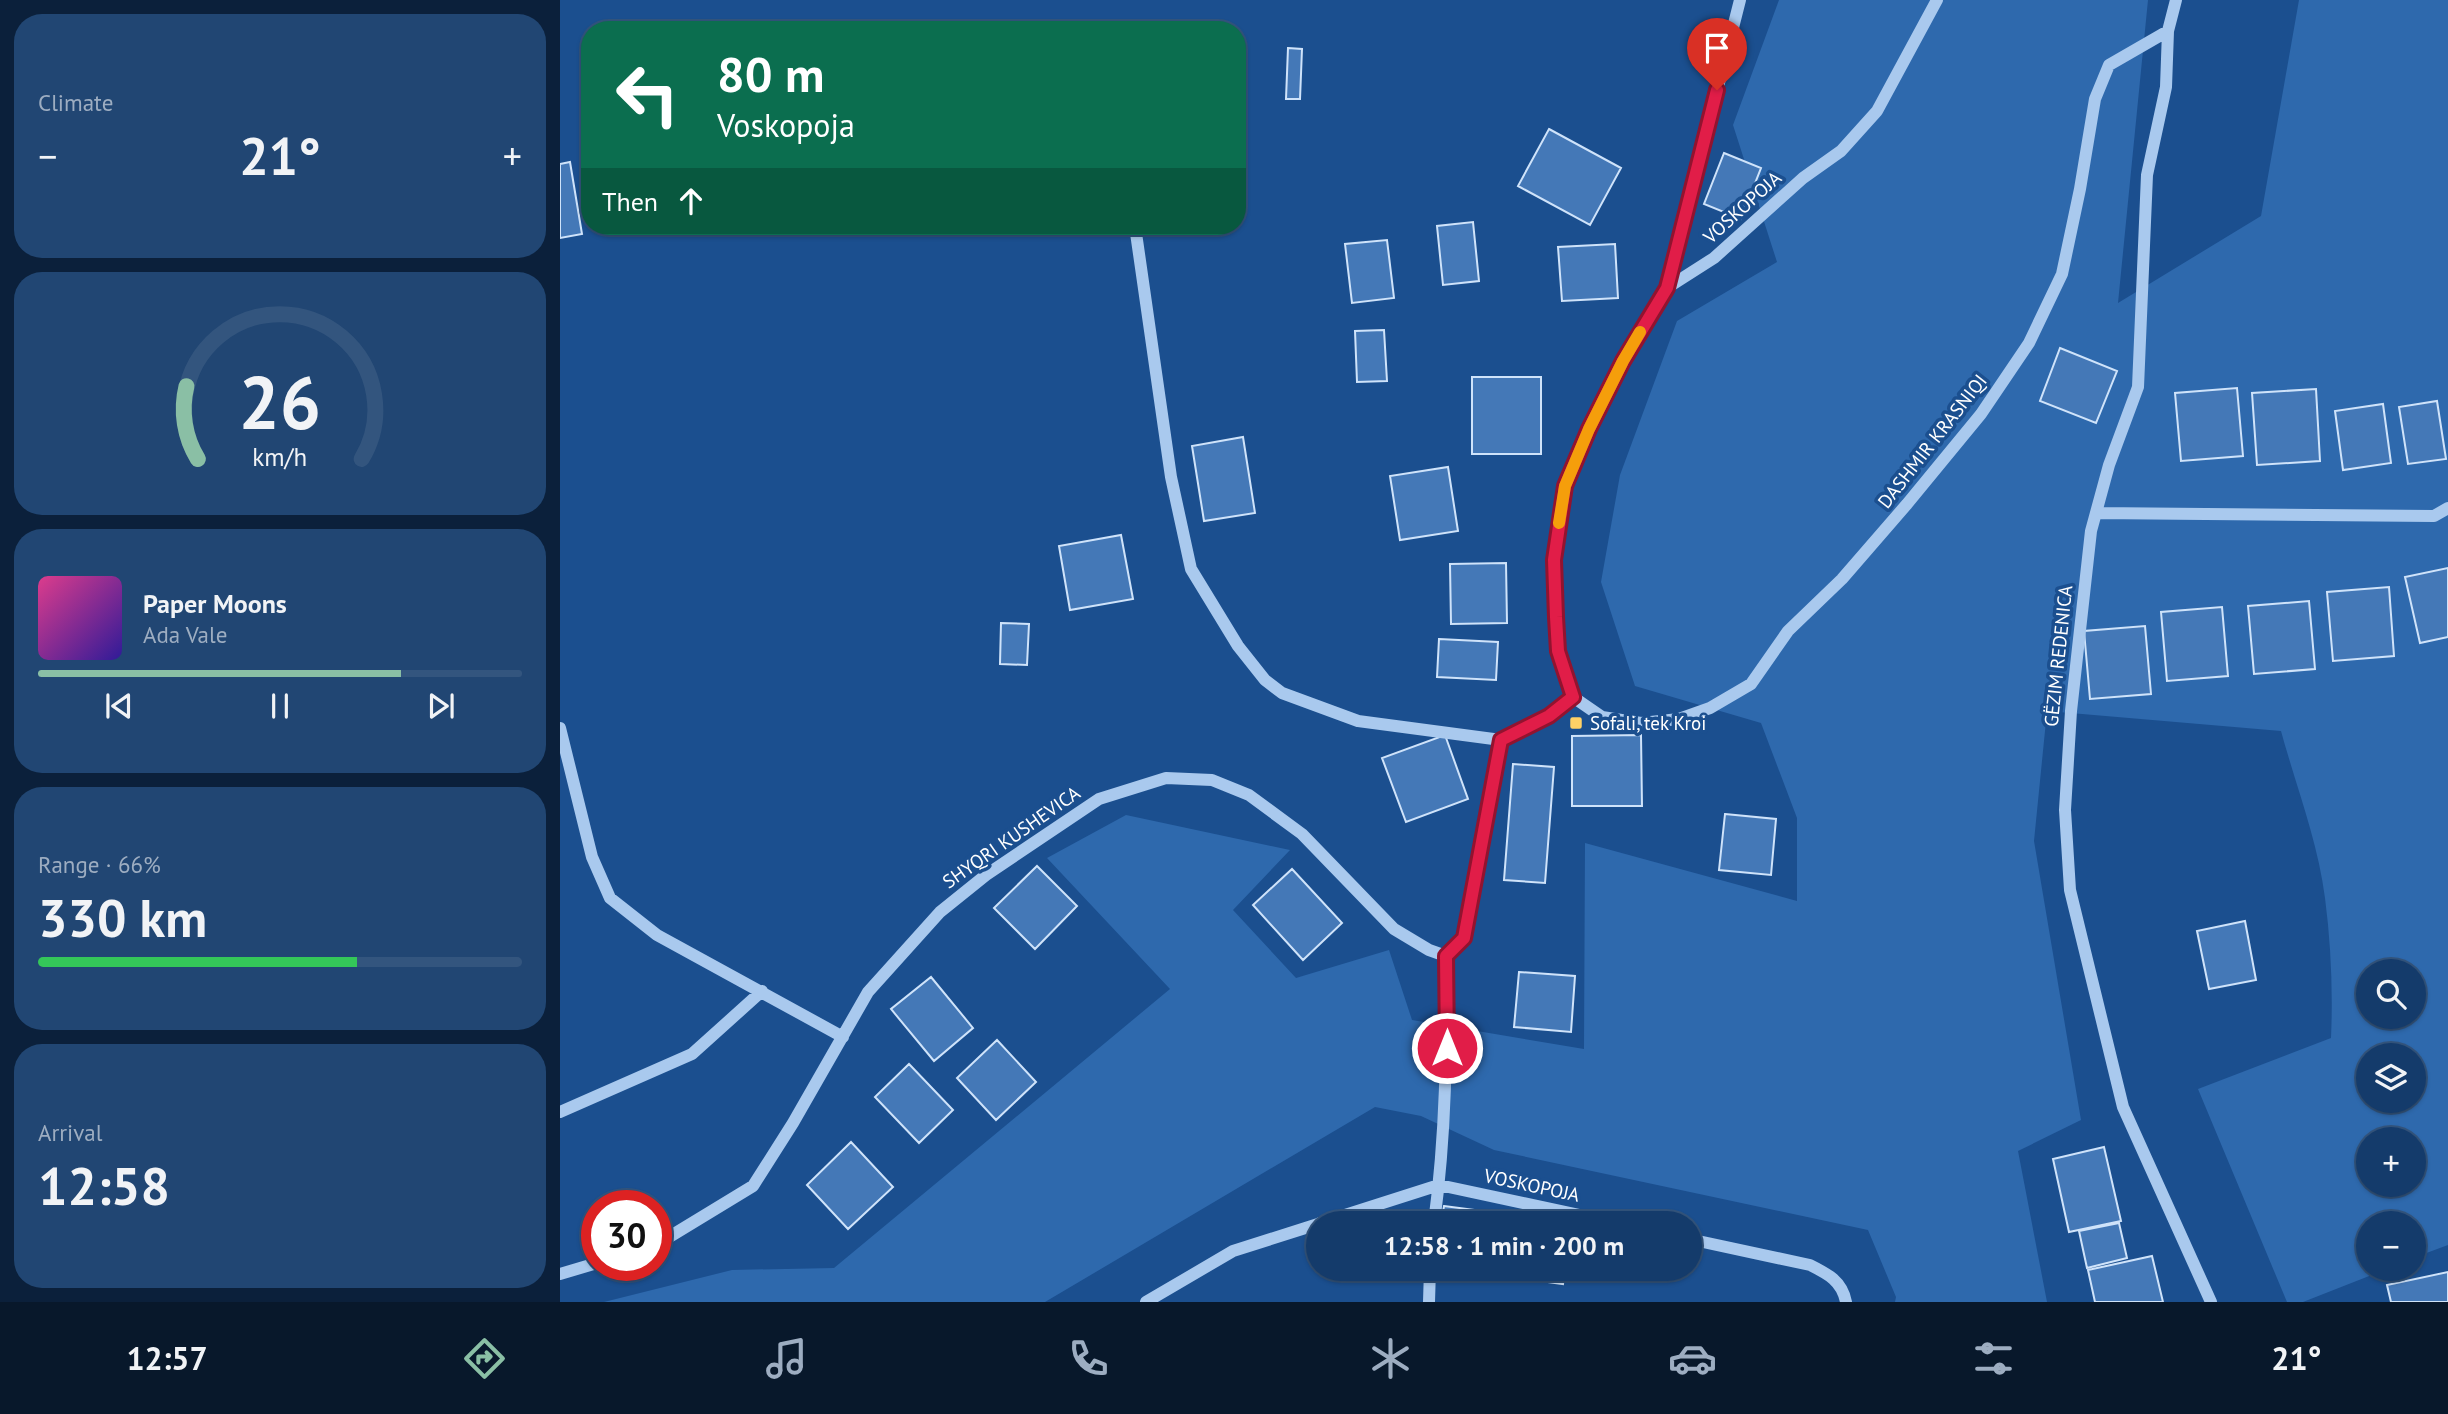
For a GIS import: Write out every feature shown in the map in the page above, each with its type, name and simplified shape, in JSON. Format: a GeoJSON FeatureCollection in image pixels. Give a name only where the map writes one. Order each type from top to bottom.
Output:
{"type":"FeatureCollection","features":[{"type":"Feature","properties":{"kind":"street"},"geometry":{"type":"LineString","coordinates":[[1667,288],[1740,0]]}},
{"type":"Feature","properties":{"kind":"street","name":"VOSKOPOJA"},"geometry":{"type":"LineString","coordinates":[[1573,697],[1558,651],[1554,560],[1565,486],[1589,429],[1623,361],[1667,288],[1714,258],[1803,178],[1841,151],[1877,111],[1937,0]]}},
{"type":"Feature","properties":{"kind":"street","name":"GËZIM REDENICA"},"geometry":{"type":"LineString","coordinates":[[2176,0],[2168,31],[2166,87],[2147,175],[2138,387],[2109,465],[2091,531],[2071,711],[2065,810],[2070,890],[2123,1107],[2211,1302]]}},
{"type":"Feature","properties":{"kind":"street","name":"DASHMIR KRASNIQI"},"geometry":{"type":"LineString","coordinates":[[1573,697],[1602,717],[1642,723],[1679,719],[1710,708],[1751,684],[1788,631],[1842,579],[1981,414],[2029,343],[2063,274],[2095,99],[2109,65],[2168,31]]}},
{"type":"Feature","properties":{"kind":"street"},"geometry":{"type":"LineString","coordinates":[[1136,235],[1171,477],[1191,569],[1238,646],[1265,680],[1282,693],[1358,721],[1501,740],[1549,716],[1573,697]]}},
{"type":"Feature","properties":{"kind":"street"},"geometry":{"type":"LineString","coordinates":[[2096,513],[2434,516],[2448,508]]}},
{"type":"Feature","properties":{"kind":"street"},"geometry":{"type":"LineString","coordinates":[[560,728],[592,857],[610,898],[657,935],[843,1037]]}},
{"type":"Feature","properties":{"kind":"street"},"geometry":{"type":"LineString","coordinates":[[1436,1211],[1447,1048],[1446,956],[1464,938],[1501,740]]}},
{"type":"Feature","properties":{"kind":"street","name":"SHYQRI KUSHEVICA"},"geometry":{"type":"LineString","coordinates":[[672,1235],[753,1186],[793,1123],[868,992],[940,912],[986,874],[1099,799],[1166,778],[1212,780],[1249,795],[1302,834],[1394,929],[1429,950],[1446,956]]}},
{"type":"Feature","properties":{"kind":"street"},"geometry":{"type":"LineString","coordinates":[[560,1112],[692,1054],[762,991]]}},
{"type":"Feature","properties":{"kind":"street"},"geometry":{"type":"LineString","coordinates":[[1359,1211],[1439,1185]]}},
{"type":"Feature","properties":{"kind":"street","name":"VOSKOPOJA"},"geometry":{"type":"LineString","coordinates":[[1439,1185],[1561,1211]]}},
{"type":"Feature","properties":{"kind":"street"},"geometry":{"type":"LineString","coordinates":[[1146,1302],[1233,1251],[1306,1228]]}},
{"type":"Feature","properties":{"kind":"street"},"geometry":{"type":"LineString","coordinates":[[1702,1242],[1810,1265],[1829,1274],[1843,1288],[1846,1302]]}},
{"type":"Feature","properties":{"kind":"street"},"geometry":{"type":"LineString","coordinates":[[560,1275],[581,1268]]}},
{"type":"Feature","properties":{"kind":"street"},"geometry":{"type":"LineString","coordinates":[[1429,1302],[1430,1281]]}},
{"type":"Feature","properties":{"kind":"shaded area"},"geometry":{"type":"Polygon","coordinates":[[[1779,0],[2148,0],[2118,303],[2261,216],[2299,0],[2448,0],[2448,1245],[2426,1253],[2426,1211],[2356,1211],[2356,1281],[2303,1302],[2287,1302],[2198,1089],[2331,1038],[2330,950],[2322,877],[2281,731],[2047,711],[2034,841],[2081,1120],[2018,1151],[2047,1302],[1895,1302],[1896,1297],[1868,1230],[1494,1150],[1421,1116],[1375,1107],[1045,1302],[604,1302],[732,1270],[834,1268],[1170,989],[1047,858],[1126,815],[1290,850],[1233,910],[1296,978],[1389,950],[1412,1020],[1584,1049],[1585,843],[1797,901],[1797,818],[1761,723],[1635,686],[1601,582],[1620,475],[1677,321],[1777,262],[1733,125],[1779,0]]]}},
{"type":"Feature","properties":{"kind":"building"},"geometry":{"type":"Polygon","coordinates":[[[1288,48],[1302,49],[1300,99],[1286,99],[1288,48]]]}},
{"type":"Feature","properties":{"kind":"building"},"geometry":{"type":"Polygon","coordinates":[[[1549,129],[1621,168],[1590,225],[1518,186],[1549,129]]]}},
{"type":"Feature","properties":{"kind":"building"},"geometry":{"type":"Polygon","coordinates":[[[1724,153],[1761,168],[1741,219],[1704,204],[1724,153]]]}},
{"type":"Feature","properties":{"kind":"building"},"geometry":{"type":"Polygon","coordinates":[[[570,162],[581,234],[560,238],[560,164],[570,162]]]}},
{"type":"Feature","properties":{"kind":"building"},"geometry":{"type":"Polygon","coordinates":[[[1473,222],[1479,281],[1443,285],[1437,226],[1473,222]]]}},
{"type":"Feature","properties":{"kind":"building"},"geometry":{"type":"Polygon","coordinates":[[[1387,240],[1394,298],[1352,303],[1345,244],[1387,240]]]}},
{"type":"Feature","properties":{"kind":"building"},"geometry":{"type":"Polygon","coordinates":[[[1615,244],[1618,298],[1562,301],[1558,247],[1615,244]]]}},
{"type":"Feature","properties":{"kind":"building"},"geometry":{"type":"Polygon","coordinates":[[[1384,330],[1387,381],[1357,382],[1355,331],[1384,330]]]}},
{"type":"Feature","properties":{"kind":"building"},"geometry":{"type":"Polygon","coordinates":[[[2060,348],[2117,371],[2096,423],[2040,401],[2060,348]]]}},
{"type":"Feature","properties":{"kind":"building"},"geometry":{"type":"Polygon","coordinates":[[[1472,377],[1541,377],[1541,454],[1472,454],[1472,377]]]}},
{"type":"Feature","properties":{"kind":"building"},"geometry":{"type":"Polygon","coordinates":[[[2237,388],[2243,456],[2181,461],[2175,393],[2237,388]]]}},
{"type":"Feature","properties":{"kind":"building"},"geometry":{"type":"Polygon","coordinates":[[[2316,389],[2320,461],[2257,465],[2252,393],[2316,389]]]}},
{"type":"Feature","properties":{"kind":"building"},"geometry":{"type":"Polygon","coordinates":[[[2437,401],[2446,459],[2408,464],[2399,407],[2437,401]]]}},
{"type":"Feature","properties":{"kind":"building"},"geometry":{"type":"Polygon","coordinates":[[[2383,404],[2391,463],[2343,470],[2335,411],[2383,404]]]}},
{"type":"Feature","properties":{"kind":"building"},"geometry":{"type":"Polygon","coordinates":[[[1243,437],[1255,513],[1204,521],[1192,446],[1243,437]]]}},
{"type":"Feature","properties":{"kind":"building"},"geometry":{"type":"Polygon","coordinates":[[[1448,467],[1458,531],[1400,540],[1390,476],[1448,467]]]}},
{"type":"Feature","properties":{"kind":"building"},"geometry":{"type":"Polygon","coordinates":[[[1121,535],[1133,599],[1070,610],[1059,546],[1121,535]]]}},
{"type":"Feature","properties":{"kind":"building"},"geometry":{"type":"Polygon","coordinates":[[[1506,563],[1507,623],[1451,624],[1450,564],[1506,563]]]}},
{"type":"Feature","properties":{"kind":"building"},"geometry":{"type":"Polygon","coordinates":[[[2448,568],[2448,637],[2420,643],[2405,577],[2448,568]]]}},
{"type":"Feature","properties":{"kind":"building"},"geometry":{"type":"Polygon","coordinates":[[[2389,587],[2394,656],[2333,661],[2327,592],[2389,587]]]}},
{"type":"Feature","properties":{"kind":"building"},"geometry":{"type":"Polygon","coordinates":[[[2309,601],[2315,669],[2254,674],[2248,606],[2309,601]]]}},
{"type":"Feature","properties":{"kind":"building"},"geometry":{"type":"Polygon","coordinates":[[[2222,607],[2228,676],[2167,681],[2161,612],[2222,607]]]}},
{"type":"Feature","properties":{"kind":"building"},"geometry":{"type":"Polygon","coordinates":[[[1001,623],[1029,624],[1027,665],[1000,664],[1001,623]]]}},
{"type":"Feature","properties":{"kind":"building"},"geometry":{"type":"Polygon","coordinates":[[[2145,626],[2151,694],[2090,699],[2084,631],[2145,626]]]}},
{"type":"Feature","properties":{"kind":"building"},"geometry":{"type":"Polygon","coordinates":[[[1439,639],[1498,642],[1496,680],[1437,677],[1439,639]]]}},
{"type":"Feature","properties":{"kind":"building"},"geometry":{"type":"Polygon","coordinates":[[[1445,735],[1468,799],[1406,822],[1382,758],[1445,735]]]}},
{"type":"Feature","properties":{"kind":"building"},"geometry":{"type":"Polygon","coordinates":[[[1641,735],[1642,806],[1572,806],[1572,736],[1641,735]]]}},
{"type":"Feature","properties":{"kind":"building"},"geometry":{"type":"Polygon","coordinates":[[[1513,764],[1554,767],[1545,883],[1504,880],[1513,764]]]}},
{"type":"Feature","properties":{"kind":"building"},"geometry":{"type":"Polygon","coordinates":[[[1725,814],[1776,819],[1771,875],[1719,870],[1725,814]]]}},
{"type":"Feature","properties":{"kind":"building"},"geometry":{"type":"Polygon","coordinates":[[[1037,866],[1077,906],[1035,949],[994,908],[1037,866]]]}},
{"type":"Feature","properties":{"kind":"building"},"geometry":{"type":"Polygon","coordinates":[[[1292,869],[1342,923],[1303,960],[1253,905],[1292,869]]]}},
{"type":"Feature","properties":{"kind":"building"},"geometry":{"type":"Polygon","coordinates":[[[2245,921],[2256,980],[2209,989],[2197,931],[2245,921]]]}},
{"type":"Feature","properties":{"kind":"building"},"geometry":{"type":"Polygon","coordinates":[[[1519,972],[1575,976],[1571,1032],[1514,1027],[1519,972]]]}},
{"type":"Feature","properties":{"kind":"building"},"geometry":{"type":"Polygon","coordinates":[[[931,977],[973,1028],[934,1061],[891,1009],[931,977]]]}},
{"type":"Feature","properties":{"kind":"building"},"geometry":{"type":"Polygon","coordinates":[[[997,1040],[1036,1082],[996,1120],[957,1078],[997,1040]]]}},
{"type":"Feature","properties":{"kind":"building"},"geometry":{"type":"Polygon","coordinates":[[[909,1064],[953,1110],[919,1143],[875,1097],[909,1064]]]}},
{"type":"Feature","properties":{"kind":"building"},"geometry":{"type":"Polygon","coordinates":[[[851,1142],[893,1187],[848,1229],[807,1185],[851,1142]]]}},
{"type":"Feature","properties":{"kind":"building"},"geometry":{"type":"Polygon","coordinates":[[[2104,1147],[2121,1221],[2069,1232],[2053,1159],[2104,1147]]]}},
{"type":"Feature","properties":{"kind":"building"},"geometry":{"type":"Polygon","coordinates":[[[1444,1206],[1483,1211],[1443,1211],[1444,1206]]]}},
{"type":"Feature","properties":{"kind":"building"},"geometry":{"type":"Polygon","coordinates":[[[2119,1223],[2127,1258],[2087,1268],[2079,1231],[2119,1223]]]}},
{"type":"Feature","properties":{"kind":"building"},"geometry":{"type":"Polygon","coordinates":[[[2152,1256],[2163,1302],[2095,1302],[2088,1270],[2152,1256]]]}},
{"type":"Feature","properties":{"kind":"building"},"geometry":{"type":"Polygon","coordinates":[[[2448,1272],[2448,1302],[2391,1302],[2387,1285],[2426,1281],[2426,1277],[2448,1272]]]}},
{"type":"Feature","properties":{"kind":"building"},"geometry":{"type":"Polygon","coordinates":[[[1541,1281],[1563,1281],[1563,1284],[1541,1281]]]}},
{"type":"Feature","properties":{"kind":"slow traffic"},"geometry":{"type":"LineString","coordinates":[[1559,523],[1565,486],[1589,429],[1640,332]]}},
{"type":"Feature","properties":{"kind":"place","name":"Sofali, tek Kroi"},"geometry":{"type":"Point","coordinates":[1576,723]}},
{"type":"Feature","properties":{"kind":"route"},"geometry":{"type":"LineString","coordinates":[[1447,1048],[1446,956],[1464,938],[1501,740],[1549,716],[1573,697],[1558,651],[1556,617],[1554,560],[1565,486],[1589,429],[1623,361],[1667,288],[1717,90]]}}]}
